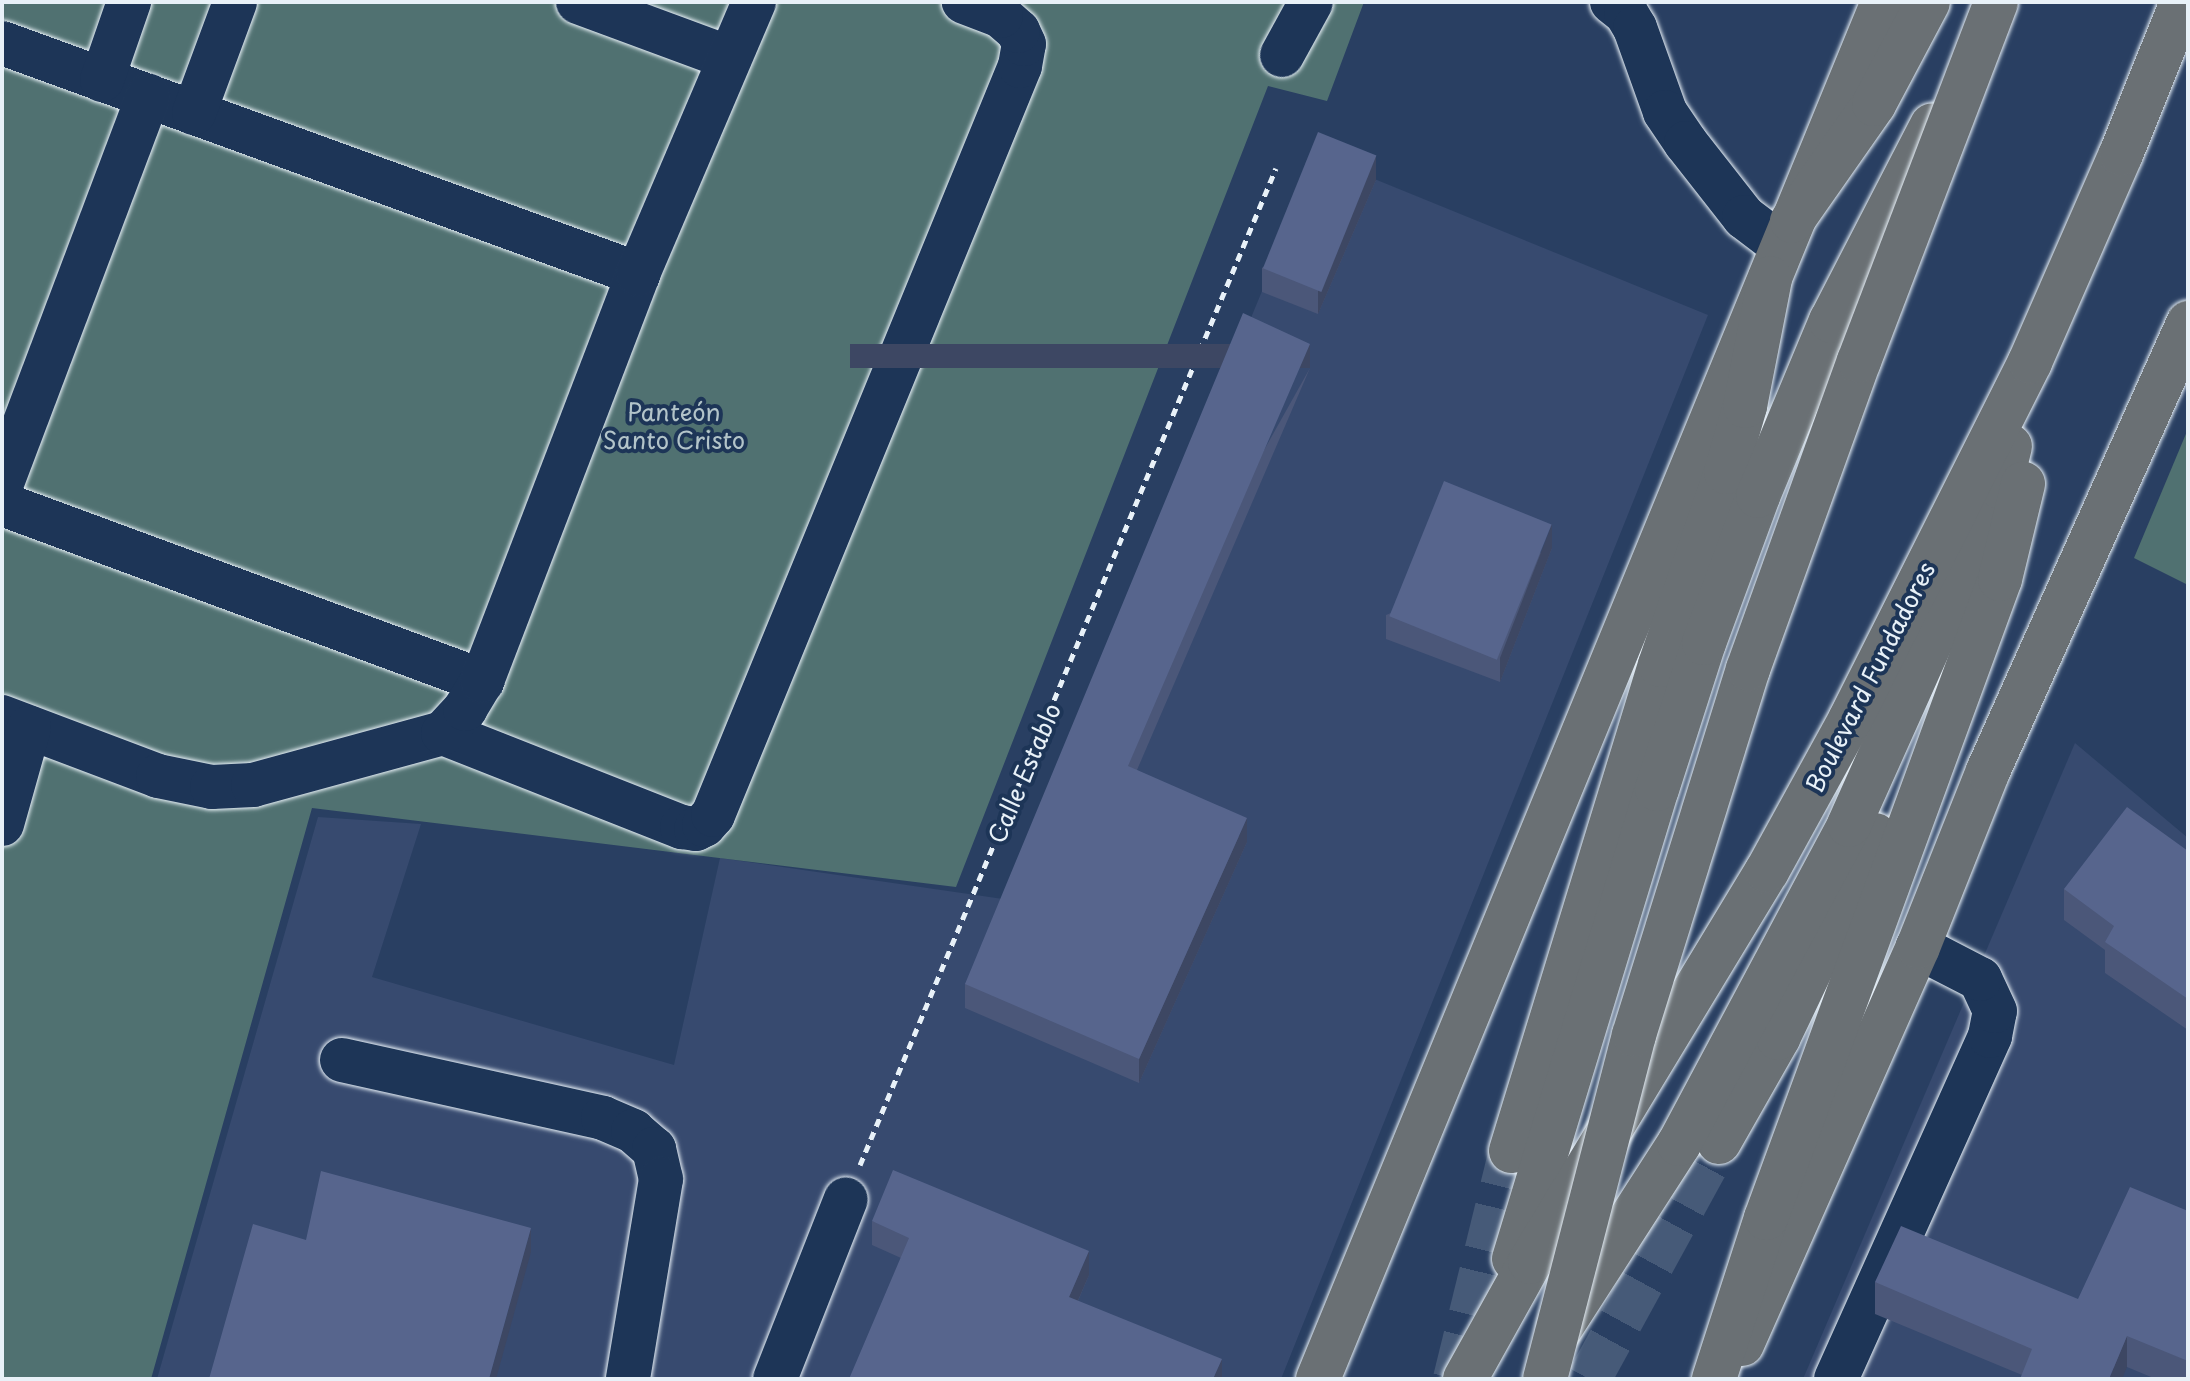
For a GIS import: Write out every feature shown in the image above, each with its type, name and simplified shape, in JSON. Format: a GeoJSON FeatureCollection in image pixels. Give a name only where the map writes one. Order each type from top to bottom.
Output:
{"type":"FeatureCollection","features":[{"type":"Feature","properties":{"kind":"main road"},"geometry":{"type":"LineString","coordinates":[[1859,100],[1883,2]]}},
{"type":"Feature","properties":{"kind":"main road"},"geometry":{"type":"LineString","coordinates":[[1318,1379],[1781,248],[1859,100],[1928,2]]}},
{"type":"Feature","properties":{"kind":"main road"},"geometry":{"type":"LineString","coordinates":[[1482,1379],[1522,1230],[1657,789],[1704,643],[1758,496],[1831,321],[1996,2]]}},
{"type":"Feature","properties":{"kind":"main road"},"geometry":{"type":"LineString","coordinates":[[1545,1379],[1634,1035],[1748,669],[1859,361],[1996,2]]}},
{"type":"Feature","properties":{"kind":"main road","name":"Boulevard Fundadores"},"geometry":{"type":"LineString","coordinates":[[1465,1379],[1627,1101],[1767,871],[1843,734],[2030,362],[2121,154],[2182,2]]}},
{"type":"Feature","properties":{"kind":"main road"},"geometry":{"type":"LineString","coordinates":[[1511,1151],[1651,694],[1726,472],[1745,406],[1781,248]]}},
{"type":"Feature","properties":{"kind":"main road"},"geometry":{"type":"LineString","coordinates":[[1727,1379],[1918,947],[1988,771],[2188,323]]}},
{"type":"Feature","properties":{"kind":"main road"},"geometry":{"type":"LineString","coordinates":[[1719,1142],[1778,1038],[1881,822],[1984,570],[2030,362]]}},
{"type":"Feature","properties":{"kind":"main road"},"geometry":{"type":"LineString","coordinates":[[1714,1379],[1766,1218],[2000,579],[2024,476],[2030,362]]}},
{"type":"Feature","properties":{"kind":"main road"},"geometry":{"type":"LineString","coordinates":[[1528,1379],[1679,1144],[1841,839],[1906,702],[2000,487]]}},
{"type":"Feature","properties":{"kind":"street"},"geometry":{"type":"LineString","coordinates":[[102,80],[129,2]]}},
{"type":"Feature","properties":{"kind":"street"},"geometry":{"type":"LineString","coordinates":[[194,113],[235,2]]}},
{"type":"Feature","properties":{"kind":"street"},"geometry":{"type":"LineString","coordinates":[[578,2],[729,58]]}},
{"type":"Feature","properties":{"kind":"street"},"geometry":{"type":"LineString","coordinates":[[2,824],[16,723],[158,776],[212,787],[253,785],[443,733],[465,709],[482,681],[638,274],[754,2]]}},
{"type":"Feature","properties":{"kind":"street"},"geometry":{"type":"LineString","coordinates":[[443,733],[682,827],[696,829],[713,815],[1020,66],[1024,44],[1018,31],[1001,16],[964,2]]}},
{"type":"Feature","properties":{"kind":"street"},"geometry":{"type":"LineString","coordinates":[[1612,2],[1626,13],[1635,28],[1665,112],[1686,143],[1744,217],[1781,248]]}},
{"type":"Feature","properties":{"kind":"street"},"geometry":{"type":"LineString","coordinates":[[2,43],[638,274]]}},
{"type":"Feature","properties":{"kind":"street"},"geometry":{"type":"LineString","coordinates":[[2,483],[148,96]]}},
{"type":"Feature","properties":{"kind":"street"},"geometry":{"type":"LineString","coordinates":[[2,504],[482,681]]}},
{"type":"Feature","properties":{"kind":"street"},"geometry":{"type":"LineString","coordinates":[[1836,1379],[1990,1036],[1995,1011],[1980,979],[1918,947]]}},
{"type":"Feature","properties":{"kind":"street"},"geometry":{"type":"LineString","coordinates":[[342,1060],[603,1118],[633,1131],[654,1149],[661,1179],[628,1379]]}},
{"type":"Feature","properties":{"kind":"street"},"geometry":{"type":"LineString","coordinates":[[775,1379],[846,1199]]}},
{"type":"Feature","properties":{"kind":"path","name":"Calle Establo"},"geometry":{"type":"LineString","coordinates":[[846,1199],[1276,168]]}},
{"type":"Feature","properties":{"kind":"shaded area"},"geometry":{"type":"Polygon","coordinates":[[[1318,156],[1708,315],[1281,1379],[157,1379],[318,817],[421,824],[372,977],[674,1065],[720,858],[1010,900],[1318,156]]]}},
{"type":"Feature","properties":{"kind":"shaded area"},"geometry":{"type":"Polygon","coordinates":[[[2075,743],[2188,838],[2188,1379],[1803,1379],[2075,743]]]}},
{"type":"Feature","properties":{"kind":"green space","name":"Panteón Santo Cristo"},"geometry":{"type":"Polygon","coordinates":[[[2,2],[1364,2],[1327,101],[1268,86],[956,887],[312,808],[151,1379],[2,1379],[2,2]]]}},
{"type":"Feature","properties":{"kind":"green space"},"geometry":{"type":"Polygon","coordinates":[[[2188,429],[2188,585],[2134,558],[2188,429]]]}},
{"type":"Feature","properties":{"kind":"building"},"geometry":{"type":"Polygon","coordinates":[[[1318,132],[1376,156],[1321,292],[1263,268],[1318,132]]]}},
{"type":"Feature","properties":{"kind":"building"},"geometry":{"type":"Polygon","coordinates":[[[1243,313],[1310,344],[1128,766],[1247,818],[1139,1059],[965,984],[1243,313]]]}},
{"type":"Feature","properties":{"kind":"building"},"geometry":{"type":"Polygon","coordinates":[[[1444,481],[1552,524],[1497,660],[1389,616],[1444,481]]]}},
{"type":"Feature","properties":{"kind":"building"},"geometry":{"type":"Polygon","coordinates":[[[2127,807],[2188,851],[2188,999],[2105,942],[2114,926],[2064,889],[2127,807]]]}},
{"type":"Feature","properties":{"kind":"building"},"geometry":{"type":"Polygon","coordinates":[[[893,1170],[1089,1251],[1069,1297],[1222,1359],[1213,1379],[849,1379],[909,1238],[872,1221],[893,1170]]]}},
{"type":"Feature","properties":{"kind":"building"},"geometry":{"type":"Polygon","coordinates":[[[321,1171],[531,1228],[489,1379],[209,1379],[253,1224],[306,1240],[321,1171]]]}},
{"type":"Feature","properties":{"kind":"building"},"geometry":{"type":"Polygon","coordinates":[[[2130,1187],[2188,1211],[2188,1361],[2127,1336],[2109,1379],[2020,1379],[2032,1349],[1875,1282],[1901,1226],[2078,1299],[2130,1187]]]}},
{"type":"Feature","properties":{"kind":"tunnel"},"geometry":{"type":"LineString","coordinates":[[1589,1379],[1719,1142]]}},
{"type":"Feature","properties":{"kind":"tunnel"},"geometry":{"type":"LineString","coordinates":[[1455,1379],[1511,1151]]}}]}
